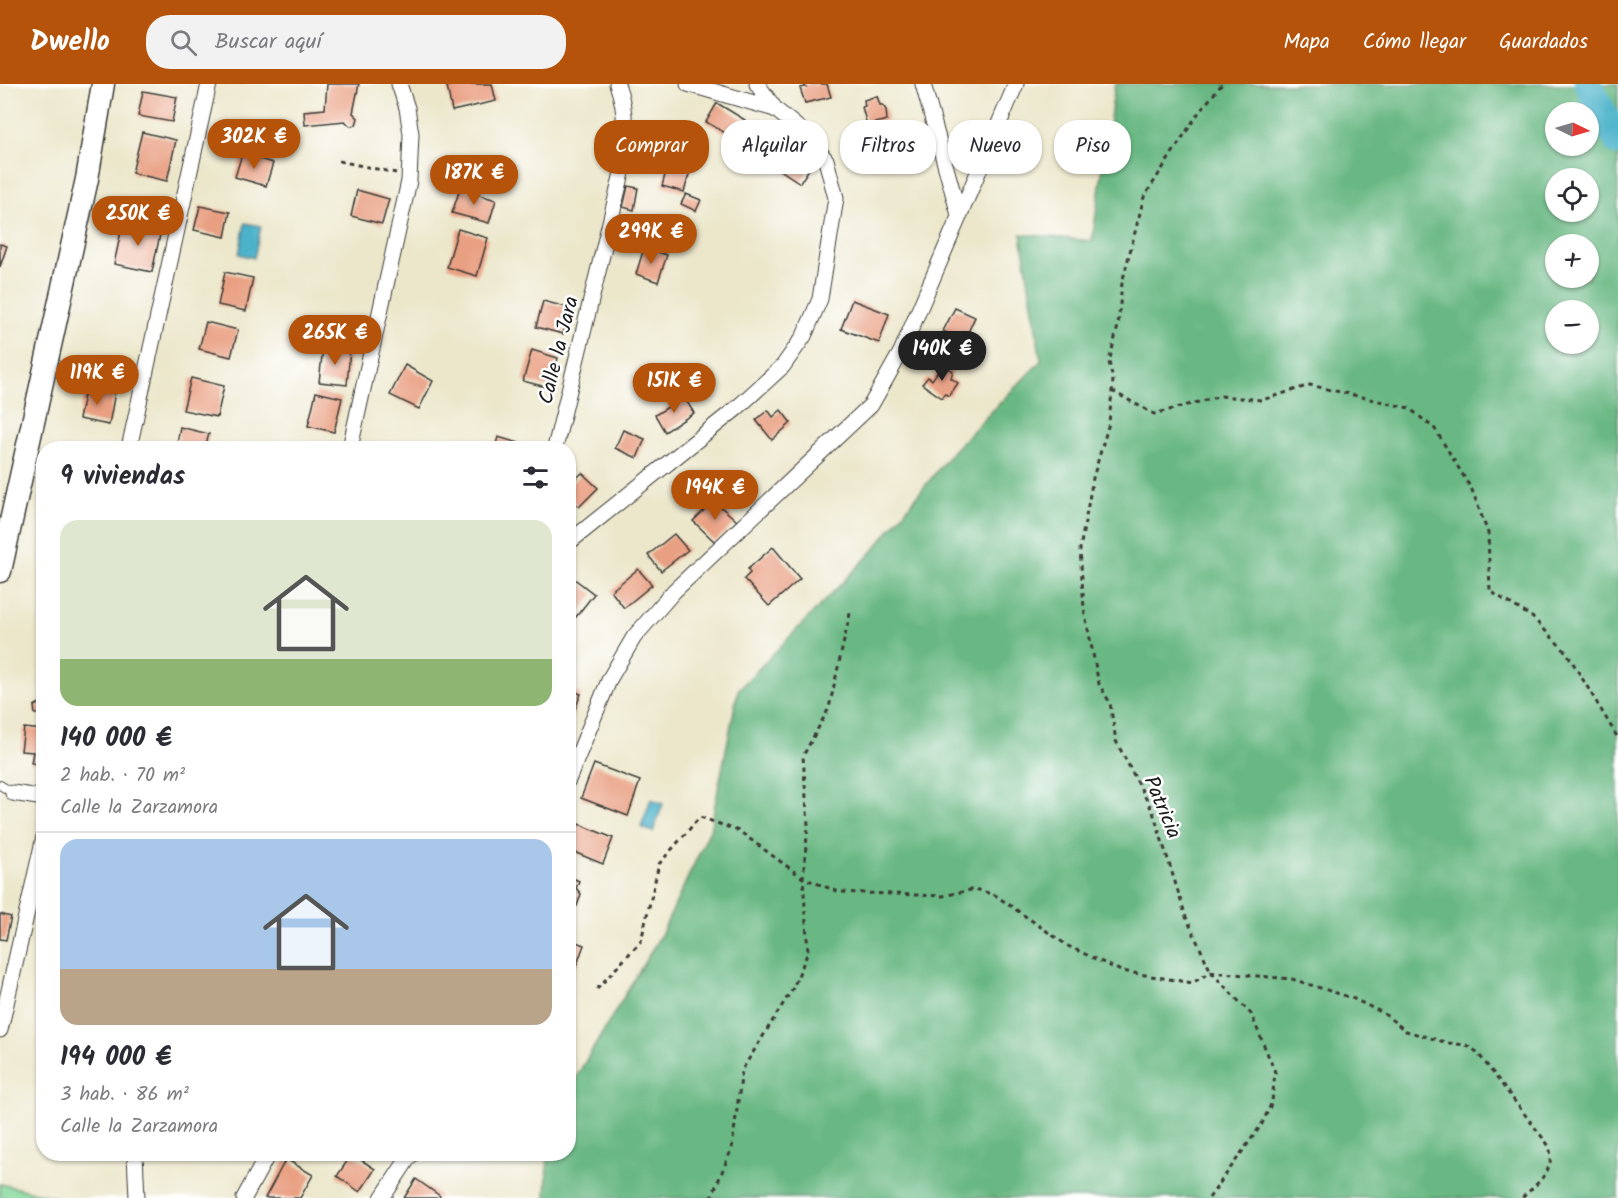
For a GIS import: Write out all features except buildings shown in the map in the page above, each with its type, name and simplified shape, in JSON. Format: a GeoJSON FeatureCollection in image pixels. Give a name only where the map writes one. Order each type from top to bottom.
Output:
{"type":"FeatureCollection","features":[{"type":"Feature","properties":{"kind":"main road"},"geometry":{"type":"LineString","coordinates":[[0,571],[82,202],[103,84]]}},
{"type":"Feature","properties":{"kind":"street"},"geometry":{"type":"LineString","coordinates":[[131,441],[209,84]]}},
{"type":"Feature","properties":{"kind":"street"},"geometry":{"type":"LineString","coordinates":[[352,441],[409,176],[411,134],[407,108],[399,84]]}},
{"type":"Feature","properties":{"kind":"street","name":"Calle la Jara"},"geometry":{"type":"LineString","coordinates":[[557,441],[621,173],[626,137],[622,97],[617,84]]}},
{"type":"Feature","properties":{"kind":"street"},"geometry":{"type":"LineString","coordinates":[[688,84],[775,109]]}},
{"type":"Feature","properties":{"kind":"street"},"geometry":{"type":"LineString","coordinates":[[576,537],[737,408],[783,366],[804,336],[820,299],[836,198],[826,160],[803,132],[775,109],[757,84]]}},
{"type":"Feature","properties":{"kind":"street"},"geometry":{"type":"LineString","coordinates":[[923,84],[959,214]]}},
{"type":"Feature","properties":{"kind":"street"},"geometry":{"type":"LineString","coordinates":[[576,761],[610,678],[634,637],[674,591],[871,405],[901,352],[1016,84]]}},
{"type":"Feature","properties":{"kind":"street"},"geometry":{"type":"LineString","coordinates":[[4,791],[36,797]]}},
{"type":"Feature","properties":{"kind":"street"},"geometry":{"type":"LineString","coordinates":[[0,1030],[36,872]]}},
{"type":"Feature","properties":{"kind":"street"},"geometry":{"type":"LineString","coordinates":[[135,1161],[137,1198]]}},
{"type":"Feature","properties":{"kind":"street"},"geometry":{"type":"LineString","coordinates":[[244,1198],[264,1161]]}},
{"type":"Feature","properties":{"kind":"street"},"geometry":{"type":"LineString","coordinates":[[382,1198],[406,1161]]}},
{"type":"Feature","properties":{"kind":"path","name":"Patricia"},"geometry":{"type":"LineString","coordinates":[[1209,1198],[1262,1124],[1272,1102],[1275,1072],[1251,1014],[1211,972],[1186,916],[1153,812],[1116,741],[1110,703],[1099,684],[1084,609],[1080,549],[1093,478],[1109,423],[1112,391],[1109,362],[1118,326],[1122,283],[1144,197],[1197,114],[1222,84]]}},
{"type":"Feature","properties":{"kind":"path"},"geometry":{"type":"LineString","coordinates":[[339,161],[409,176]]}},
{"type":"Feature","properties":{"kind":"path"},"geometry":{"type":"LineString","coordinates":[[1112,391],[1154,414],[1221,396],[1262,400],[1310,385],[1409,408],[1435,429],[1472,490],[1488,533],[1490,591],[1532,617],[1567,653],[1618,738]]}},
{"type":"Feature","properties":{"kind":"path"},"geometry":{"type":"LineString","coordinates":[[711,1198],[732,1148],[742,1070],[793,988],[808,952],[803,878],[808,825],[803,756],[829,708],[851,609]]}},
{"type":"Feature","properties":{"kind":"path"},"geometry":{"type":"LineString","coordinates":[[597,989],[641,941],[659,864],[700,817],[739,831],[803,878],[839,892],[943,896],[975,889],[995,895],[1068,946],[1121,971],[1192,983],[1211,972],[1301,982],[1352,998],[1383,1013],[1406,1031],[1448,1043],[1466,1045],[1477,1052],[1550,1146],[1553,1158],[1551,1169],[1522,1198]]}},
{"type":"Feature","properties":{"kind":"green space"},"geometry":{"type":"Polygon","coordinates":[[[1115,84],[1618,84],[1618,1198],[546,1198],[548,1161],[576,1161],[576,1077],[662,933],[710,830],[738,690],[873,551],[953,451],[1041,361],[1021,234],[1092,241],[1102,174],[1131,174],[1131,120],[1110,120],[1115,84]]]}},
{"type":"Feature","properties":{"kind":"green space"},"geometry":{"type":"Polygon","coordinates":[[[0,1184],[57,1198],[0,1198],[0,1184]]]}},
{"type":"Feature","properties":{"kind":"water"},"geometry":{"type":"Polygon","coordinates":[[[245,223],[261,226],[254,258],[239,254],[245,223]]]}},
{"type":"Feature","properties":{"kind":"water"},"geometry":{"type":"Polygon","coordinates":[[[651,799],[663,804],[653,832],[641,827],[651,799]]]}},
{"type":"Feature","properties":{"kind":"waterway"},"geometry":{"type":"LineString","coordinates":[[1588,84],[1618,142]]}}]}
